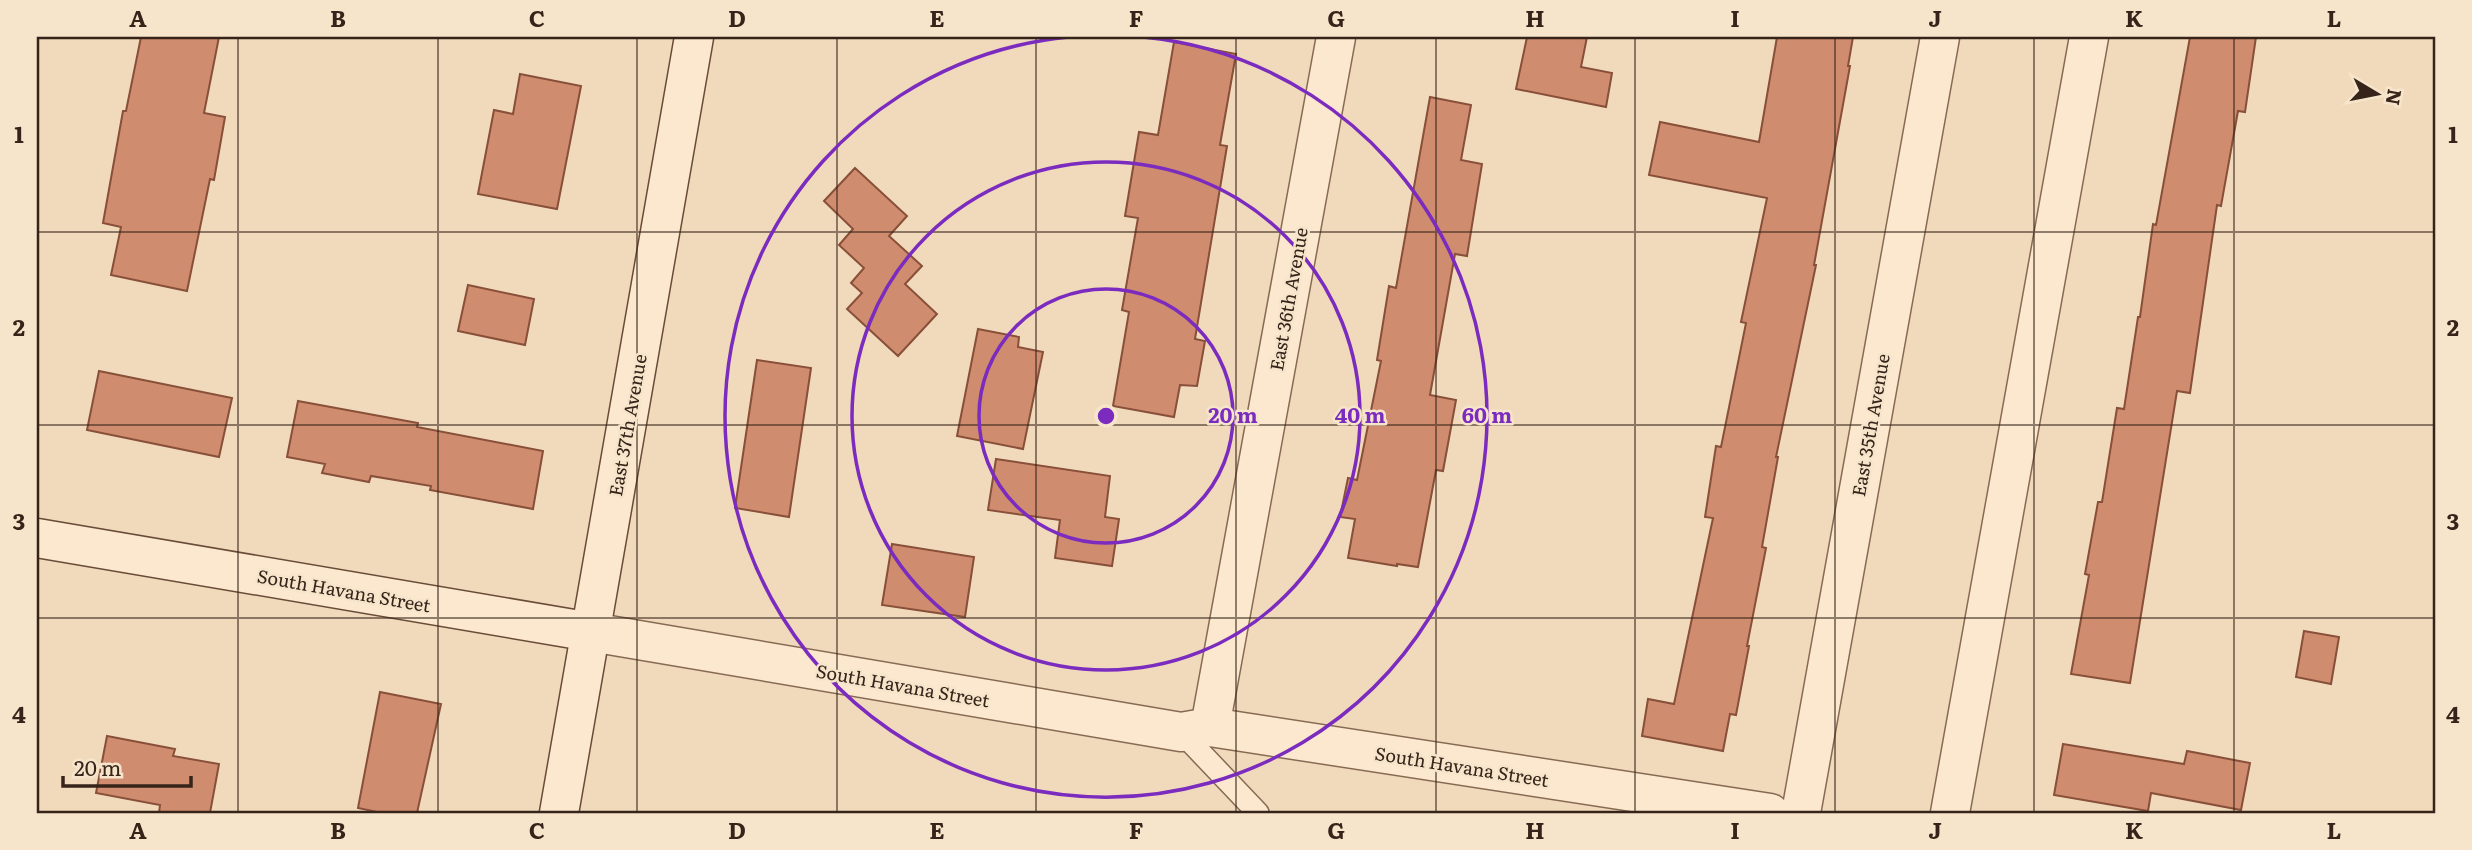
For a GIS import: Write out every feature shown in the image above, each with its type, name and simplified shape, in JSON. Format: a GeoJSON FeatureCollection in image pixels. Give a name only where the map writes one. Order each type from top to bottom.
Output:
{"type":"FeatureCollection","features":[{"type":"Feature","properties":{"kind":"street","name":"East 37th Avenue"},"geometry":{"type":"LineString","coordinates":[[559,813],[694,37]]}},
{"type":"Feature","properties":{"kind":"street","name":"East 36th Avenue"},"geometry":{"type":"LineString","coordinates":[[1195,730],[1336,37]]}},
{"type":"Feature","properties":{"kind":"street","name":"East 35th Avenue"},"geometry":{"type":"LineString","coordinates":[[1801,813],[1940,37]]}},
{"type":"Feature","properties":{"kind":"street"},"geometry":{"type":"LineString","coordinates":[[1950,813],[2089,37]]}},
{"type":"Feature","properties":{"kind":"street","name":"South Havana Street"},"geometry":{"type":"LineString","coordinates":[[37,538],[591,632],[1195,730],[1770,813]]}},
{"type":"Feature","properties":{"kind":"lane"},"geometry":{"type":"LineString","coordinates":[[1195,730],[1258,813]]}},
{"type":"Feature","properties":{"kind":"building"},"geometry":{"type":"Polygon","coordinates":[[[141,37],[219,37],[204,113],[225,117],[214,180],[210,179],[187,291],[111,275],[121,227],[103,223],[123,111],[126,111],[141,37]]]}},
{"type":"Feature","properties":{"kind":"building"},"geometry":{"type":"Polygon","coordinates":[[[1527,37],[1587,37],[1581,67],[1612,73],[1606,107],[1516,89],[1527,37]]]}},
{"type":"Feature","properties":{"kind":"building"},"geometry":{"type":"Polygon","coordinates":[[[1777,37],[1853,37],[1816,265],[1776,457],[1762,547],[1766,548],[1749,646],[1736,715],[1730,714],[1723,751],[1642,736],[1648,699],[1674,704],[1713,518],[1705,517],[1716,446],[1721,447],[1746,323],[1741,322],[1767,198],[1649,175],[1660,122],[1759,142],[1777,37]]]}},
{"type":"Feature","properties":{"kind":"building"},"geometry":{"type":"Polygon","coordinates":[[[2190,37],[2256,37],[2245,112],[2238,111],[2221,206],[2217,205],[2190,393],[2177,391],[2130,683],[2071,674],[2089,575],[2085,574],[2098,502],[2102,502],[2117,408],[2124,409],[2153,224],[2156,225],[2190,37]]]}},
{"type":"Feature","properties":{"kind":"building"},"geometry":{"type":"Polygon","coordinates":[[[1174,42],[1236,54],[1220,145],[1227,146],[1195,339],[1205,341],[1197,386],[1180,385],[1174,417],[1113,406],[1129,312],[1122,310],[1138,218],[1125,216],[1139,132],[1158,135],[1174,42]]]}},
{"type":"Feature","properties":{"kind":"building"},"geometry":{"type":"Polygon","coordinates":[[[520,74],[581,86],[557,209],[478,194],[494,110],[513,114],[520,74]]]}},
{"type":"Feature","properties":{"kind":"building"},"geometry":{"type":"Polygon","coordinates":[[[1430,97],[1471,105],[1461,160],[1482,164],[1467,256],[1455,254],[1430,395],[1456,400],[1443,471],[1436,470],[1418,567],[1397,566],[1348,558],[1355,519],[1340,517],[1348,478],[1357,480],[1381,361],[1377,360],[1389,286],[1396,288],[1430,97]]]}},
{"type":"Feature","properties":{"kind":"building"},"geometry":{"type":"Polygon","coordinates":[[[855,168],[907,216],[889,236],[922,266],[905,284],[937,314],[898,356],[847,309],[862,293],[851,283],[864,268],[839,245],[853,229],[824,201],[855,168]]]}},
{"type":"Feature","properties":{"kind":"building"},"geometry":{"type":"Polygon","coordinates":[[[468,285],[534,299],[525,345],[458,331],[468,285]]]}},
{"type":"Feature","properties":{"kind":"building"},"geometry":{"type":"Polygon","coordinates":[[[978,329],[1019,337],[1018,347],[1043,352],[1023,449],[957,436],[978,329]]]}},
{"type":"Feature","properties":{"kind":"building"},"geometry":{"type":"Polygon","coordinates":[[[757,360],[811,368],[789,517],[735,508],[757,360]]]}},
{"type":"Feature","properties":{"kind":"building"},"geometry":{"type":"Polygon","coordinates":[[[99,371],[232,398],[219,457],[87,430],[99,371]]]}},
{"type":"Feature","properties":{"kind":"building"},"geometry":{"type":"Polygon","coordinates":[[[298,401],[418,423],[417,427],[543,451],[533,509],[430,490],[431,486],[371,476],[369,482],[322,473],[325,464],[287,457],[298,401]]]}},
{"type":"Feature","properties":{"kind":"building"},"geometry":{"type":"Polygon","coordinates":[[[996,459],[1110,476],[1105,517],[1119,519],[1112,566],[1055,558],[1060,520],[988,510],[996,459]]]}},
{"type":"Feature","properties":{"kind":"building"},"geometry":{"type":"Polygon","coordinates":[[[892,544],[974,557],[965,617],[882,605],[892,544]]]}},
{"type":"Feature","properties":{"kind":"building"},"geometry":{"type":"Polygon","coordinates":[[[2304,631],[2339,637],[2331,684],[2296,677],[2304,631]]]}},
{"type":"Feature","properties":{"kind":"building"},"geometry":{"type":"Polygon","coordinates":[[[380,692],[441,704],[417,813],[382,813],[358,808],[380,692]]]}},
{"type":"Feature","properties":{"kind":"building"},"geometry":{"type":"Polygon","coordinates":[[[107,736],[175,749],[173,756],[219,764],[210,813],[159,813],[160,805],[96,793],[107,736]]]}},
{"type":"Feature","properties":{"kind":"building"},"geometry":{"type":"Polygon","coordinates":[[[2063,744],[2184,764],[2187,751],[2250,763],[2241,810],[2151,793],[2148,811],[2054,795],[2063,744]]]}}]}
